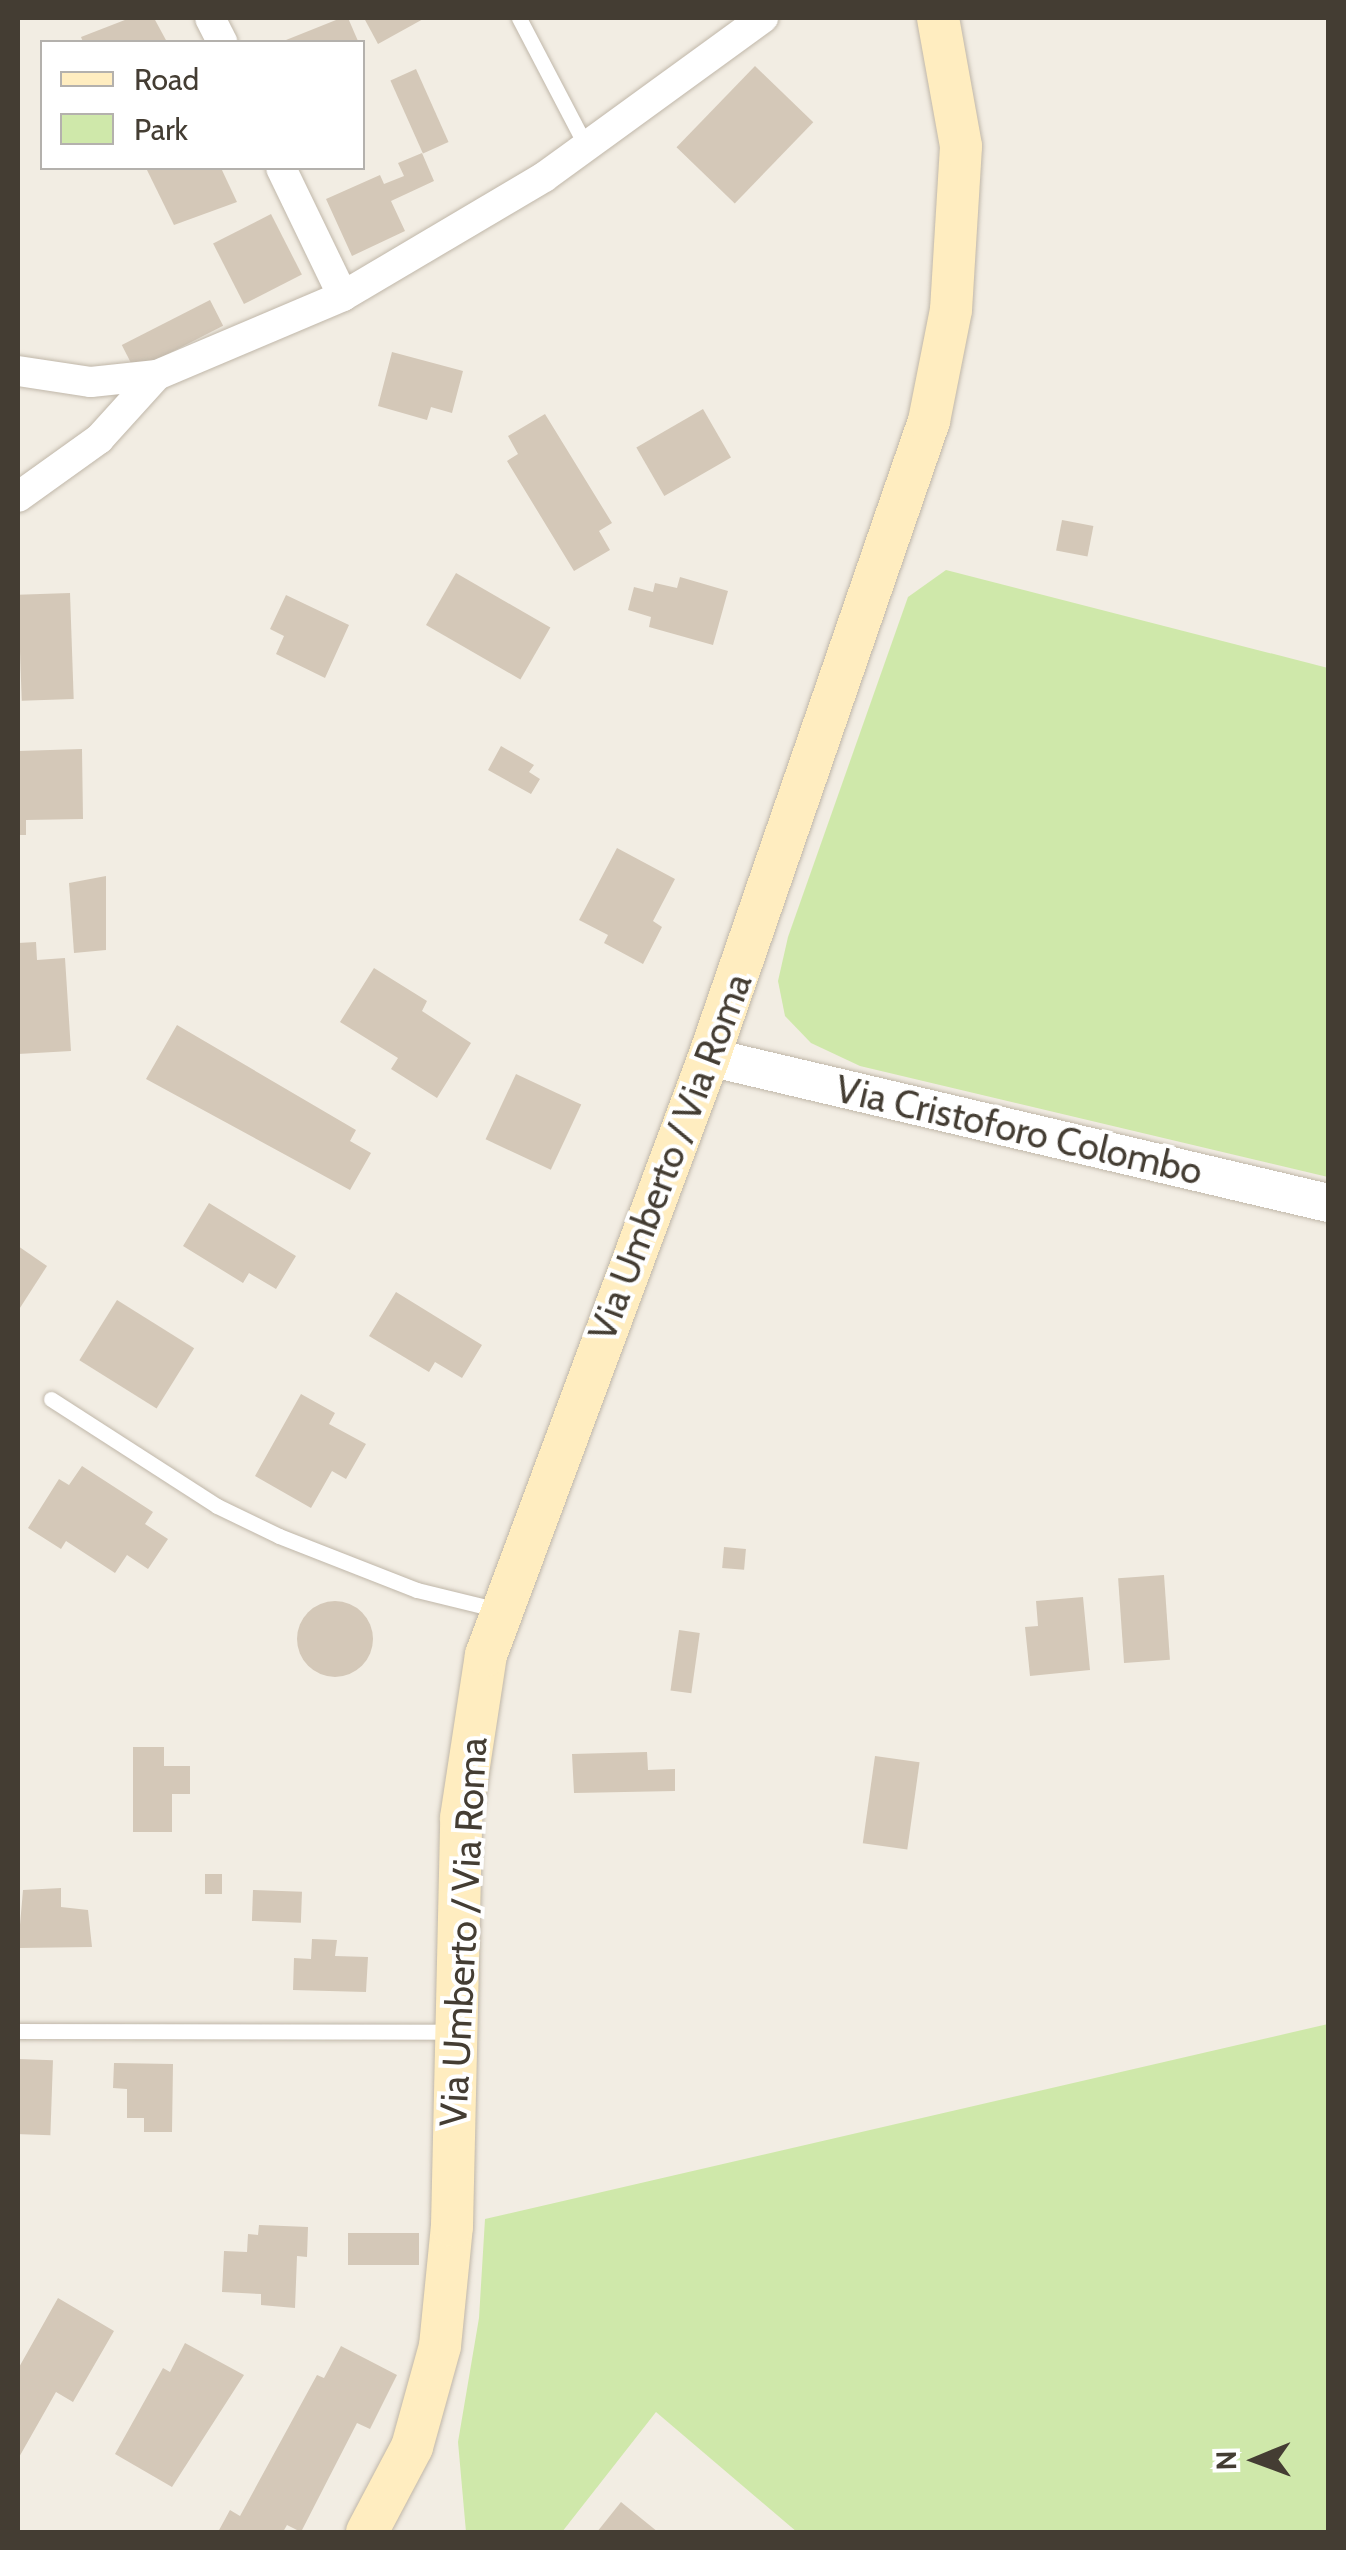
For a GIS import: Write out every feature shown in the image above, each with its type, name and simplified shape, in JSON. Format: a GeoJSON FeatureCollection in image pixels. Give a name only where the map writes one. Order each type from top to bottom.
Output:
{"type":"FeatureCollection","features":[{"type":"Feature","properties":{"kind":"main road","name":"Via Umberto / Via Roma"},"geometry":{"type":"LineString","coordinates":[[378,2525],[412,2447],[444,2310],[461,1818],[471,1734],[499,1610],[709,1057],[929,421],[951,310],[961,146],[938,18]]}},
{"type":"Feature","properties":{"kind":"street"},"geometry":{"type":"LineString","coordinates":[[18,371],[91,382],[157,376],[343,296],[586,146],[763,18]]}},
{"type":"Feature","properties":{"kind":"street"},"geometry":{"type":"LineString","coordinates":[[283,170],[343,296]]}},
{"type":"Feature","properties":{"kind":"street"},"geometry":{"type":"LineString","coordinates":[[18,498],[99,440],[157,376]]}},
{"type":"Feature","properties":{"kind":"street","name":"Via Cristoforo Colombo"},"geometry":{"type":"LineString","coordinates":[[709,1057],[1328,1203]]}},
{"type":"Feature","properties":{"kind":"lane"},"geometry":{"type":"LineString","coordinates":[[519,18],[586,146]]}},
{"type":"Feature","properties":{"kind":"lane"},"geometry":{"type":"LineString","coordinates":[[52,1399],[216,1506],[278,1536],[417,1590],[499,1610]]}},
{"type":"Feature","properties":{"kind":"lane"},"geometry":{"type":"LineString","coordinates":[[18,2031],[454,2032]]}},
{"type":"Feature","properties":{"kind":"green space"},"geometry":{"type":"Polygon","coordinates":[[[946,570],[1328,668],[1328,1177],[860,1066],[811,1043],[785,1016],[778,981],[788,937],[908,597],[946,570]]]}},
{"type":"Feature","properties":{"kind":"green space"},"geometry":{"type":"Polygon","coordinates":[[[1328,2024],[1328,2532],[797,2532],[656,2412],[562,2532],[466,2532],[458,2442],[479,2318],[485,2219],[1328,2024]]]}},
{"type":"Feature","properties":{"kind":"building"},"geometry":{"type":"Polygon","coordinates":[[[130,18],[154,18],[166,40],[82,40],[81,37],[130,18]]]}},
{"type":"Feature","properties":{"kind":"building"},"geometry":{"type":"Polygon","coordinates":[[[348,18],[358,40],[286,40],[348,18]]]}},
{"type":"Feature","properties":{"kind":"building"},"geometry":{"type":"Polygon","coordinates":[[[364,18],[425,18],[378,44],[364,18]]]}},
{"type":"Feature","properties":{"kind":"building"},"geometry":{"type":"Polygon","coordinates":[[[755,66],[813,122],[735,204],[677,147],[755,66]]]}},
{"type":"Feature","properties":{"kind":"building"},"geometry":{"type":"Polygon","coordinates":[[[416,69],[449,142],[423,153],[390,80],[416,69]]]}},
{"type":"Feature","properties":{"kind":"building"},"geometry":{"type":"Polygon","coordinates":[[[422,153],[434,181],[391,201],[405,231],[352,256],[326,199],[380,175],[384,184],[404,176],[398,163],[422,153]]]}},
{"type":"Feature","properties":{"kind":"building"},"geometry":{"type":"Polygon","coordinates":[[[147,170],[222,170],[237,202],[174,225],[147,170]]]}},
{"type":"Feature","properties":{"kind":"building"},"geometry":{"type":"Polygon","coordinates":[[[271,214],[302,275],[244,304],[213,244],[271,214]]]}},
{"type":"Feature","properties":{"kind":"building"},"geometry":{"type":"Polygon","coordinates":[[[210,300],[223,326],[135,371],[122,345],[210,300]]]}},
{"type":"Feature","properties":{"kind":"building"},"geometry":{"type":"Polygon","coordinates":[[[392,352],[463,371],[452,413],[431,407],[427,420],[378,406],[392,352]]]}},
{"type":"Feature","properties":{"kind":"building"},"geometry":{"type":"Polygon","coordinates":[[[703,409],[731,457],[664,496],[636,447],[703,409]]]}},
{"type":"Feature","properties":{"kind":"building"},"geometry":{"type":"Polygon","coordinates":[[[545,414],[612,523],[599,531],[610,550],[574,571],[507,461],[518,454],[508,436],[545,414]]]}},
{"type":"Feature","properties":{"kind":"building"},"geometry":{"type":"Polygon","coordinates":[[[1062,520],[1093,526],[1087,557],[1056,550],[1062,520]]]}},
{"type":"Feature","properties":{"kind":"building"},"geometry":{"type":"Polygon","coordinates":[[[456,573],[550,628],[520,679],[426,625],[456,573]]]}},
{"type":"Feature","properties":{"kind":"building"},"geometry":{"type":"Polygon","coordinates":[[[680,577],[728,591],[713,645],[649,627],[651,617],[628,610],[634,587],[653,592],[655,583],[677,588],[680,577]]]}},
{"type":"Feature","properties":{"kind":"building"},"geometry":{"type":"Polygon","coordinates":[[[70,593],[74,699],[22,701],[18,595],[70,593]]]}},
{"type":"Feature","properties":{"kind":"building"},"geometry":{"type":"Polygon","coordinates":[[[286,595],[349,625],[325,678],[276,654],[284,636],[270,629],[286,595]]]}},
{"type":"Feature","properties":{"kind":"building"},"geometry":{"type":"Polygon","coordinates":[[[501,746],[534,765],[529,772],[540,779],[531,794],[488,770],[501,746]]]}},
{"type":"Feature","properties":{"kind":"building"},"geometry":{"type":"Polygon","coordinates":[[[82,749],[83,819],[26,820],[26,835],[18,835],[18,751],[82,749]]]}},
{"type":"Feature","properties":{"kind":"building"},"geometry":{"type":"Polygon","coordinates":[[[617,848],[675,879],[653,921],[662,927],[643,964],[604,943],[608,935],[579,920],[617,848]]]}},
{"type":"Feature","properties":{"kind":"building"},"geometry":{"type":"Polygon","coordinates":[[[106,876],[106,950],[74,953],[69,883],[106,876]]]}},
{"type":"Feature","properties":{"kind":"building"},"geometry":{"type":"Polygon","coordinates":[[[36,942],[37,960],[65,958],[71,1051],[18,1054],[18,943],[36,942]]]}},
{"type":"Feature","properties":{"kind":"building"},"geometry":{"type":"Polygon","coordinates":[[[374,968],[427,1001],[422,1011],[471,1043],[437,1098],[391,1069],[398,1058],[340,1022],[374,968]]]}},
{"type":"Feature","properties":{"kind":"building"},"geometry":{"type":"Polygon","coordinates":[[[177,1025],[356,1130],[350,1141],[371,1153],[350,1190],[146,1079],[177,1025]]]}},
{"type":"Feature","properties":{"kind":"building"},"geometry":{"type":"Polygon","coordinates":[[[516,1074],[581,1104],[551,1170],[486,1139],[516,1074]]]}},
{"type":"Feature","properties":{"kind":"building"},"geometry":{"type":"Polygon","coordinates":[[[209,1203],[296,1256],[276,1289],[249,1273],[243,1283],[183,1246],[209,1203]]]}},
{"type":"Feature","properties":{"kind":"building"},"geometry":{"type":"Polygon","coordinates":[[[18,1246],[47,1266],[18,1311],[18,1246]]]}},
{"type":"Feature","properties":{"kind":"building"},"geometry":{"type":"Polygon","coordinates":[[[396,1292],[482,1345],[462,1378],[435,1362],[429,1372],[369,1336],[396,1292]]]}},
{"type":"Feature","properties":{"kind":"building"},"geometry":{"type":"Polygon","coordinates":[[[117,1300],[194,1348],[157,1408],[79,1360],[117,1300]]]}},
{"type":"Feature","properties":{"kind":"building"},"geometry":{"type":"Polygon","coordinates":[[[301,1394],[335,1413],[329,1424],[366,1444],[346,1479],[332,1471],[311,1508],[255,1476],[301,1394]]]}},
{"type":"Feature","properties":{"kind":"building"},"geometry":{"type":"Polygon","coordinates":[[[82,1466],[153,1512],[145,1524],[168,1539],[148,1569],[127,1555],[115,1573],[66,1541],[61,1549],[28,1528],[59,1479],[69,1485],[82,1466]]]}},
{"type":"Feature","properties":{"kind":"building"},"geometry":{"type":"Polygon","coordinates":[[[724,1547],[746,1549],[744,1570],[722,1568],[724,1547]]]}},
{"type":"Feature","properties":{"kind":"building"},"geometry":{"type":"Polygon","coordinates":[[[1164,1575],[1170,1660],[1124,1663],[1118,1578],[1164,1575]]]}},
{"type":"Feature","properties":{"kind":"building"},"geometry":{"type":"Polygon","coordinates":[[[1083,1597],[1090,1670],[1030,1676],[1025,1627],[1038,1626],[1036,1601],[1083,1597]]]}},
{"type":"Feature","properties":{"kind":"building"},"geometry":{"type":"Polygon","coordinates":[[[335,1601],[362,1612],[373,1639],[362,1666],[335,1677],[308,1666],[297,1639],[308,1612],[335,1601]]]}},
{"type":"Feature","properties":{"kind":"building"},"geometry":{"type":"Polygon","coordinates":[[[679,1630],[700,1633],[691,1693],[671,1690],[679,1630]]]}},
{"type":"Feature","properties":{"kind":"building"},"geometry":{"type":"Polygon","coordinates":[[[133,1747],[164,1747],[164,1766],[190,1766],[190,1794],[172,1794],[172,1832],[133,1832],[133,1747]]]}},
{"type":"Feature","properties":{"kind":"building"},"geometry":{"type":"Polygon","coordinates":[[[647,1752],[648,1770],[675,1769],[675,1791],[574,1793],[572,1754],[647,1752]]]}},
{"type":"Feature","properties":{"kind":"building"},"geometry":{"type":"Polygon","coordinates":[[[875,1756],[920,1762],[907,1849],[863,1843],[875,1756]]]}},
{"type":"Feature","properties":{"kind":"building"},"geometry":{"type":"Polygon","coordinates":[[[205,1874],[222,1874],[222,1894],[205,1894],[205,1874]]]}},
{"type":"Feature","properties":{"kind":"building"},"geometry":{"type":"Polygon","coordinates":[[[61,1888],[61,1907],[88,1910],[92,1947],[18,1948],[23,1890],[61,1888]]]}},
{"type":"Feature","properties":{"kind":"building"},"geometry":{"type":"Polygon","coordinates":[[[253,1890],[302,1892],[301,1923],[252,1921],[253,1890]]]}},
{"type":"Feature","properties":{"kind":"building"},"geometry":{"type":"Polygon","coordinates":[[[312,1939],[337,1940],[335,1956],[368,1957],[366,1992],[293,1990],[294,1958],[311,1959],[312,1939]]]}},
{"type":"Feature","properties":{"kind":"building"},"geometry":{"type":"Polygon","coordinates":[[[18,2059],[53,2060],[50,2135],[18,2134],[18,2059]]]}},
{"type":"Feature","properties":{"kind":"building"},"geometry":{"type":"Polygon","coordinates":[[[114,2063],[173,2064],[172,2132],[144,2132],[144,2118],[127,2118],[127,2089],[113,2088],[114,2063]]]}},
{"type":"Feature","properties":{"kind":"building"},"geometry":{"type":"Polygon","coordinates":[[[259,2225],[308,2227],[307,2257],[297,2256],[295,2308],[261,2305],[261,2294],[222,2292],[224,2251],[247,2252],[248,2234],[258,2235],[259,2225]]]}},
{"type":"Feature","properties":{"kind":"building"},"geometry":{"type":"Polygon","coordinates":[[[348,2233],[419,2233],[419,2265],[348,2265],[348,2233]]]}},
{"type":"Feature","properties":{"kind":"building"},"geometry":{"type":"Polygon","coordinates":[[[58,2298],[114,2331],[73,2402],[56,2392],[18,2459],[18,2369],[58,2298]]]}},
{"type":"Feature","properties":{"kind":"building"},"geometry":{"type":"Polygon","coordinates":[[[185,2343],[244,2375],[172,2487],[115,2454],[163,2368],[170,2372],[185,2343]]]}},
{"type":"Feature","properties":{"kind":"building"},"geometry":{"type":"Polygon","coordinates":[[[341,2346],[397,2375],[370,2429],[357,2423],[301,2532],[287,2525],[283,2532],[218,2532],[230,2510],[240,2516],[317,2375],[324,2378],[341,2346]]]}},
{"type":"Feature","properties":{"kind":"building"},"geometry":{"type":"Polygon","coordinates":[[[621,2502],[658,2532],[597,2532],[621,2502]]]}}]}
